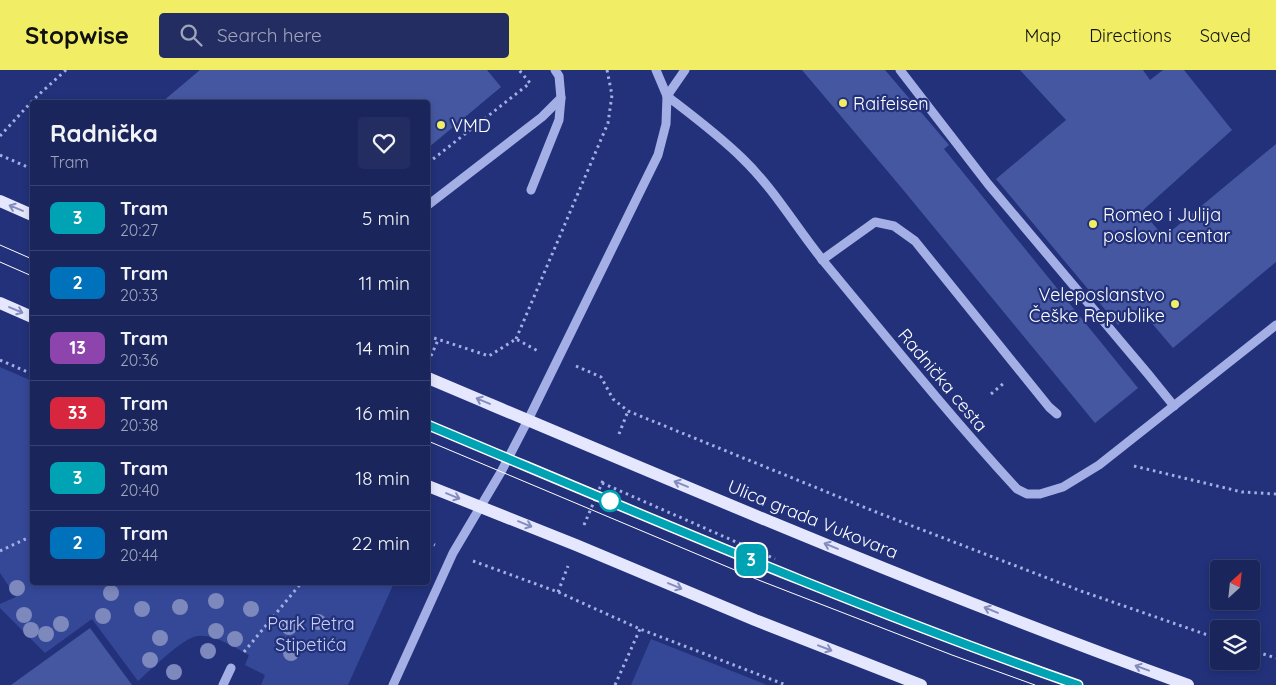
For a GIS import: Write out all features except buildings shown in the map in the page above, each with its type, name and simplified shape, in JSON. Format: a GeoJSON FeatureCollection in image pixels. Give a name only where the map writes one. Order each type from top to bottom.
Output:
{"type":"FeatureCollection","features":[{"type":"Feature","properties":{"kind":"main road"},"geometry":{"type":"LineString","coordinates":[[0,201],[30,214]]}},
{"type":"Feature","properties":{"kind":"main road"},"geometry":{"type":"LineString","coordinates":[[0,303],[30,316]]}},
{"type":"Feature","properties":{"kind":"main road","name":"Ulica grada Vukovara"},"geometry":{"type":"LineString","coordinates":[[430,379],[876,564],[1092,650],[1188,685]]}},
{"type":"Feature","properties":{"kind":"main road"},"geometry":{"type":"LineString","coordinates":[[430,487],[755,620],[921,685]]}},
{"type":"Feature","properties":{"kind":"street"},"geometry":{"type":"LineString","coordinates":[[531,190],[559,120],[559,76],[555,70]]}},
{"type":"Feature","properties":{"kind":"street","name":"Radnička cesta"},"geometry":{"type":"LineString","coordinates":[[397,684],[453,553],[501,472],[528,420],[658,155],[666,124],[667,96],[656,70]]}},
{"type":"Feature","properties":{"kind":"street"},"geometry":{"type":"LineString","coordinates":[[667,96],[685,70]]}},
{"type":"Feature","properties":{"kind":"street"},"geometry":{"type":"LineString","coordinates":[[900,70],[988,184],[1174,406]]}},
{"type":"Feature","properties":{"kind":"street","name":"Radnička cesta"},"geometry":{"type":"LineString","coordinates":[[667,96],[708,128],[744,160],[785,210],[822,260],[965,432],[1017,489],[1026,494],[1040,494],[1063,487],[1099,465],[1238,357],[1276,325]]}},
{"type":"Feature","properties":{"kind":"street"},"geometry":{"type":"LineString","coordinates":[[430,203],[542,117],[560,98]]}},
{"type":"Feature","properties":{"kind":"street"},"geometry":{"type":"LineString","coordinates":[[822,260],[875,222],[894,226],[915,241],[1049,407],[1057,414]]}},
{"type":"Feature","properties":{"kind":"street"},"geometry":{"type":"LineString","coordinates":[[223,685],[231,668]]}},
{"type":"Feature","properties":{"kind":"path"},"geometry":{"type":"LineString","coordinates":[[33,100],[66,70]]}},
{"type":"Feature","properties":{"kind":"path"},"geometry":{"type":"LineString","coordinates":[[430,161],[530,83],[520,70]]}},
{"type":"Feature","properties":{"kind":"path"},"geometry":{"type":"LineString","coordinates":[[430,337],[489,356],[516,339],[608,123],[612,95],[607,70]]}},
{"type":"Feature","properties":{"kind":"path"},"geometry":{"type":"LineString","coordinates":[[0,136],[30,103]]}},
{"type":"Feature","properties":{"kind":"path"},"geometry":{"type":"LineString","coordinates":[[0,155],[30,169]]}},
{"type":"Feature","properties":{"kind":"path"},"geometry":{"type":"LineString","coordinates":[[516,339],[530,348]]}},
{"type":"Feature","properties":{"kind":"path"},"geometry":{"type":"LineString","coordinates":[[430,358],[438,340]]}},
{"type":"Feature","properties":{"kind":"path"},"geometry":{"type":"LineString","coordinates":[[0,360],[30,373]]}},
{"type":"Feature","properties":{"kind":"path"},"geometry":{"type":"LineString","coordinates":[[588,371],[602,377],[613,398],[628,411],[876,512],[1062,584],[1210,636]]}},
{"type":"Feature","properties":{"kind":"path"},"geometry":{"type":"LineString","coordinates":[[992,394],[1007,381]]}},
{"type":"Feature","properties":{"kind":"path"},"geometry":{"type":"LineString","coordinates":[[625,419],[628,411]]}},
{"type":"Feature","properties":{"kind":"path"},"geometry":{"type":"LineString","coordinates":[[1134,466],[1242,492],[1276,494]]}},
{"type":"Feature","properties":{"kind":"path"},"geometry":{"type":"LineString","coordinates":[[588,516],[604,478]]}},
{"type":"Feature","properties":{"kind":"path"},"geometry":{"type":"LineString","coordinates":[[602,484],[775,559]]}},
{"type":"Feature","properties":{"kind":"path"},"geometry":{"type":"LineString","coordinates":[[0,551],[30,537]]}},
{"type":"Feature","properties":{"kind":"path"},"geometry":{"type":"LineString","coordinates":[[491,568],[558,592],[640,629],[786,685]]}},
{"type":"Feature","properties":{"kind":"path"},"geometry":{"type":"LineString","coordinates":[[558,592],[567,569]]}},
{"type":"Feature","properties":{"kind":"path"},"geometry":{"type":"LineString","coordinates":[[231,668],[300,585]]}},
{"type":"Feature","properties":{"kind":"path"},"geometry":{"type":"LineString","coordinates":[[615,685],[640,629]]}},
{"type":"Feature","properties":{"kind":"path"},"geometry":{"type":"LineString","coordinates":[[1260,653],[1276,658]]}},
{"type":"Feature","properties":{"kind":"green space","name":"Park Petra Stipetića"},"geometry":{"type":"Polygon","coordinates":[[[0,367],[30,380],[30,585],[393,585],[348,685],[261,685],[265,675],[245,665],[249,655],[225,642],[204,636],[198,636],[184,642],[138,681],[92,619],[45,653],[0,608],[0,604],[16,597],[0,573],[0,367]]]}},
{"type":"Feature","properties":{"kind":"green space"},"geometry":{"type":"Polygon","coordinates":[[[651,639],[767,685],[631,685],[651,639]]]}},
{"type":"Feature","properties":{"kind":"tram line"},"geometry":{"type":"LineString","coordinates":[[0,245],[30,258]]}},
{"type":"Feature","properties":{"kind":"tram line"},"geometry":{"type":"LineString","coordinates":[[0,262],[30,275]]}},
{"type":"Feature","properties":{"kind":"tram line"},"geometry":{"type":"LineString","coordinates":[[430,426],[832,592],[1078,685]]}},
{"type":"Feature","properties":{"kind":"tram line","name":"3"},"geometry":{"type":"LineString","coordinates":[[430,426],[794,578],[944,637],[1078,685]]}},
{"type":"Feature","properties":{"kind":"tram line"},"geometry":{"type":"LineString","coordinates":[[430,442],[761,581],[1035,685]]}},
{"type":"Feature","properties":{"kind":"place","name":"Raifeisen"},"geometry":{"type":"Point","coordinates":[843,103]}},
{"type":"Feature","properties":{"kind":"place","name":"VMD"},"geometry":{"type":"Point","coordinates":[441,125]}},
{"type":"Feature","properties":{"kind":"place","name":"Romeo i Julija poslovni centar"},"geometry":{"type":"Point","coordinates":[1093,224]}},
{"type":"Feature","properties":{"kind":"place","name":"Veleposlanstvo Češke Republike"},"geometry":{"type":"Point","coordinates":[1175,304]}}]}
